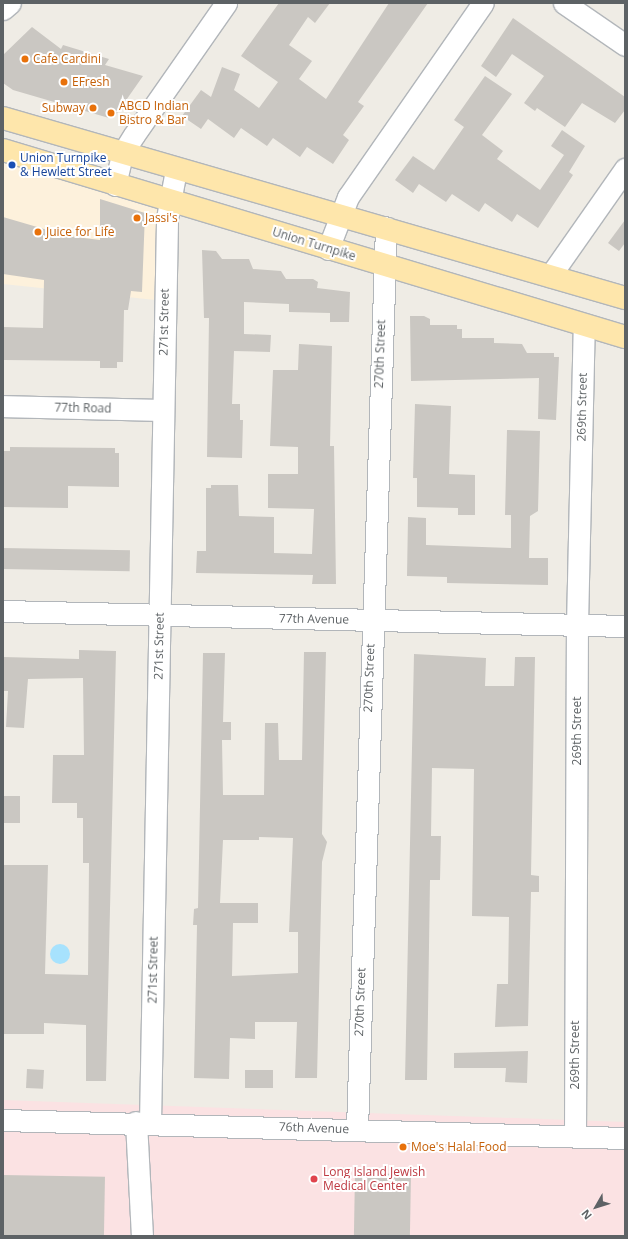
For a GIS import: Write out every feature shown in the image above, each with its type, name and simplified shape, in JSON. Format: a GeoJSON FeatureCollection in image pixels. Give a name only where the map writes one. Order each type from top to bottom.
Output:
{"type":"FeatureCollection","features":[{"type":"Feature","properties":{"kind":"main road"},"geometry":{"type":"LineString","coordinates":[[3,118],[176,170],[386,227],[625,298]]}},
{"type":"Feature","properties":{"kind":"main road","name":"Union Turnpike"},"geometry":{"type":"LineString","coordinates":[[3,150],[168,201],[625,337]]}},
{"type":"Feature","properties":{"kind":"street"},"geometry":{"type":"LineString","coordinates":[[3,9],[10,3]]}},
{"type":"Feature","properties":{"kind":"street"},"geometry":{"type":"LineString","coordinates":[[115,185],[122,154],[226,3]]}},
{"type":"Feature","properties":{"kind":"street"},"geometry":{"type":"LineString","coordinates":[[328,249],[340,214],[483,3]]}},
{"type":"Feature","properties":{"kind":"street"},"geometry":{"type":"LineString","coordinates":[[564,3],[625,44]]}},
{"type":"Feature","properties":{"kind":"street"},"geometry":{"type":"LineString","coordinates":[[550,276],[625,169]]}},
{"type":"Feature","properties":{"kind":"street","name":"271st Street"},"geometry":{"type":"LineString","coordinates":[[142,1236],[143,1122],[159,615],[162,410],[168,201],[176,170]]}},
{"type":"Feature","properties":{"kind":"street","name":"270th Street"},"geometry":{"type":"LineString","coordinates":[[357,1129],[371,620],[383,265],[386,227]]}},
{"type":"Feature","properties":{"kind":"street","name":"269th Street"},"geometry":{"type":"LineString","coordinates":[[575,1136],[577,625],[584,325]]}},
{"type":"Feature","properties":{"kind":"street","name":"77th Road"},"geometry":{"type":"LineString","coordinates":[[3,406],[162,410]]}},
{"type":"Feature","properties":{"kind":"street","name":"77th Avenue"},"geometry":{"type":"LineString","coordinates":[[3,611],[625,626]]}},
{"type":"Feature","properties":{"kind":"street","name":"76th Avenue"},"geometry":{"type":"LineString","coordinates":[[3,1120],[143,1122],[625,1138]]}},
{"type":"Feature","properties":{"kind":"shaded area"},"geometry":{"type":"Polygon","coordinates":[[[3,150],[168,201],[165,301],[3,284],[3,150]]]}},
{"type":"Feature","properties":{"kind":"shaded area","name":"Long Island Jewish Medical Center"},"geometry":{"type":"Polygon","coordinates":[[[3,1100],[625,1122],[625,1236],[3,1236],[3,1100]]]}},
{"type":"Feature","properties":{"kind":"water"},"geometry":{"type":"Polygon","coordinates":[[[60,944],[67,947],[70,954],[67,961],[60,964],[53,961],[50,954],[53,947],[60,944]]]}},
{"type":"Feature","properties":{"kind":"building"},"geometry":{"type":"Polygon","coordinates":[[[279,3],[330,3],[315,23],[308,17],[289,45],[312,61],[299,79],[326,99],[389,3],[428,3],[358,102],[364,106],[343,135],[349,140],[333,164],[307,147],[300,157],[273,138],[267,146],[241,128],[234,138],[208,119],[201,129],[182,116],[201,90],[211,97],[222,67],[240,74],[234,90],[259,108],[278,82],[241,56],[279,3]]]}},
{"type":"Feature","properties":{"kind":"building"},"geometry":{"type":"Polygon","coordinates":[[[513,18],[625,97],[625,110],[615,123],[582,103],[565,127],[537,108],[535,111],[524,103],[544,76],[512,54],[496,77],[481,66],[513,18]]]}},
{"type":"Feature","properties":{"kind":"building"},"geometry":{"type":"Polygon","coordinates":[[[32,27],[61,49],[63,45],[109,59],[105,65],[143,76],[115,116],[109,118],[13,90],[3,83],[3,55],[32,27]]]}},
{"type":"Feature","properties":{"kind":"building"},"geometry":{"type":"Polygon","coordinates":[[[485,76],[512,94],[482,135],[503,151],[497,159],[540,190],[564,155],[551,146],[562,130],[585,146],[569,172],[573,175],[538,228],[517,214],[512,222],[485,203],[479,212],[452,194],[446,202],[419,184],[413,193],[395,180],[413,156],[434,170],[464,127],[454,120],[485,76]]]}},
{"type":"Feature","properties":{"kind":"building"},"geometry":{"type":"Polygon","coordinates":[[[100,199],[145,213],[142,292],[131,291],[128,310],[124,310],[123,362],[117,362],[117,368],[100,368],[100,361],[4,360],[3,327],[43,328],[44,280],[3,274],[3,217],[68,236],[100,240],[100,199]]]}},
{"type":"Feature","properties":{"kind":"building"},"geometry":{"type":"Polygon","coordinates":[[[625,220],[625,243],[619,251],[608,243],[625,220]]]}},
{"type":"Feature","properties":{"kind":"building"},"geometry":{"type":"Polygon","coordinates":[[[202,250],[216,251],[222,259],[249,259],[253,269],[281,271],[286,279],[313,279],[318,282],[317,288],[350,292],[349,322],[330,322],[330,313],[289,312],[289,304],[244,302],[244,334],[271,335],[270,352],[234,351],[232,404],[240,404],[240,420],[243,420],[242,458],[207,457],[209,318],[204,318],[202,250]]]}},
{"type":"Feature","properties":{"kind":"building"},"geometry":{"type":"Polygon","coordinates":[[[410,316],[424,316],[430,319],[430,325],[457,325],[457,329],[462,329],[462,338],[494,338],[494,343],[522,344],[527,353],[554,353],[554,357],[559,357],[556,420],[538,419],[539,378],[411,381],[410,316]]]}},
{"type":"Feature","properties":{"kind":"building"},"geometry":{"type":"Polygon","coordinates":[[[299,344],[332,346],[330,446],[334,446],[336,584],[312,584],[313,575],[196,573],[197,551],[206,551],[206,488],[211,488],[211,485],[238,485],[239,516],[274,517],[274,553],[312,554],[314,509],[268,508],[268,474],[298,474],[298,447],[270,446],[273,370],[298,370],[299,344]]]}},
{"type":"Feature","properties":{"kind":"building"},"geometry":{"type":"Polygon","coordinates":[[[415,404],[451,406],[449,474],[475,475],[475,515],[458,515],[458,508],[417,507],[417,478],[413,478],[415,404]]]}},
{"type":"Feature","properties":{"kind":"building"},"geometry":{"type":"Polygon","coordinates":[[[507,430],[540,431],[538,511],[530,516],[529,558],[548,558],[548,585],[447,583],[447,577],[407,576],[408,517],[426,518],[426,545],[511,548],[511,515],[505,515],[507,430]]]}},
{"type":"Feature","properties":{"kind":"building"},"geometry":{"type":"Polygon","coordinates":[[[10,447],[115,448],[115,453],[119,453],[119,487],[68,486],[68,508],[3,507],[3,451],[10,451],[10,447]]]}},
{"type":"Feature","properties":{"kind":"building"},"geometry":{"type":"Polygon","coordinates":[[[3,548],[130,550],[130,571],[3,569],[3,548]]]}},
{"type":"Feature","properties":{"kind":"building"},"geometry":{"type":"Polygon","coordinates":[[[79,650],[116,651],[106,1081],[86,1081],[86,1025],[44,1023],[44,1034],[3,1034],[3,865],[48,865],[45,974],[88,975],[89,863],[83,863],[83,818],[77,818],[77,803],[52,803],[53,755],[84,755],[83,678],[28,679],[24,728],[6,727],[8,691],[3,691],[3,657],[79,659],[79,650]]]}},
{"type":"Feature","properties":{"kind":"building"},"geometry":{"type":"Polygon","coordinates":[[[304,652],[326,652],[322,834],[327,842],[322,862],[317,1078],[295,1078],[297,1022],[255,1022],[255,1039],[230,1038],[229,1079],[194,1078],[197,925],[193,925],[194,909],[198,908],[203,653],[225,653],[223,722],[231,722],[231,740],[222,740],[223,795],[264,795],[265,723],[278,723],[279,760],[302,760],[304,652]],[[259,837],[259,840],[223,840],[220,903],[258,903],[258,923],[233,923],[232,976],[298,973],[298,932],[289,932],[293,838],[259,837]]]}},
{"type":"Feature","properties":{"kind":"building"},"geometry":{"type":"Polygon","coordinates":[[[414,654],[486,658],[485,686],[514,686],[515,657],[535,657],[531,875],[539,876],[539,892],[531,892],[528,1026],[495,1027],[497,984],[508,984],[509,917],[472,916],[474,769],[432,768],[431,836],[441,836],[440,880],[430,880],[427,1080],[405,1080],[414,654]]]}},
{"type":"Feature","properties":{"kind":"building"},"geometry":{"type":"Polygon","coordinates":[[[3,796],[20,796],[20,823],[3,823],[3,796]]]}},
{"type":"Feature","properties":{"kind":"building"},"geometry":{"type":"Polygon","coordinates":[[[528,1051],[527,1083],[505,1082],[506,1068],[454,1068],[454,1053],[528,1051]]]}},
{"type":"Feature","properties":{"kind":"building"},"geometry":{"type":"Polygon","coordinates":[[[27,1069],[44,1070],[43,1089],[26,1088],[27,1069]]]}},
{"type":"Feature","properties":{"kind":"building"},"geometry":{"type":"Polygon","coordinates":[[[245,1070],[273,1070],[273,1088],[245,1088],[245,1070]]]}},
{"type":"Feature","properties":{"kind":"building"},"geometry":{"type":"Polygon","coordinates":[[[355,1173],[411,1174],[410,1236],[354,1236],[355,1173]]]}},
{"type":"Feature","properties":{"kind":"building"},"geometry":{"type":"Polygon","coordinates":[[[3,1175],[105,1177],[104,1236],[3,1236],[3,1175]]]}},
{"type":"Feature","properties":{"kind":"place","name":"Cafe Cardini"},"geometry":{"type":"Point","coordinates":[25,59]}},
{"type":"Feature","properties":{"kind":"place","name":"EFresh"},"geometry":{"type":"Point","coordinates":[64,82]}},
{"type":"Feature","properties":{"kind":"place","name":"Subway"},"geometry":{"type":"Point","coordinates":[93,108]}},
{"type":"Feature","properties":{"kind":"place","name":"ABCD Indian Bistro & Bar"},"geometry":{"type":"Point","coordinates":[111,113]}},
{"type":"Feature","properties":{"kind":"place","name":"Union Turnpike & Hewlett Street"},"geometry":{"type":"Point","coordinates":[12,165]}},
{"type":"Feature","properties":{"kind":"place","name":"Jassi's"},"geometry":{"type":"Point","coordinates":[137,218]}},
{"type":"Feature","properties":{"kind":"place","name":"Juice for Life"},"geometry":{"type":"Point","coordinates":[38,232]}},
{"type":"Feature","properties":{"kind":"place","name":"Moe's Halal Food"},"geometry":{"type":"Point","coordinates":[403,1147]}},
{"type":"Feature","properties":{"kind":"place","name":"Long Island Jewish Medical Center"},"geometry":{"type":"Point","coordinates":[314,1179]}}]}
